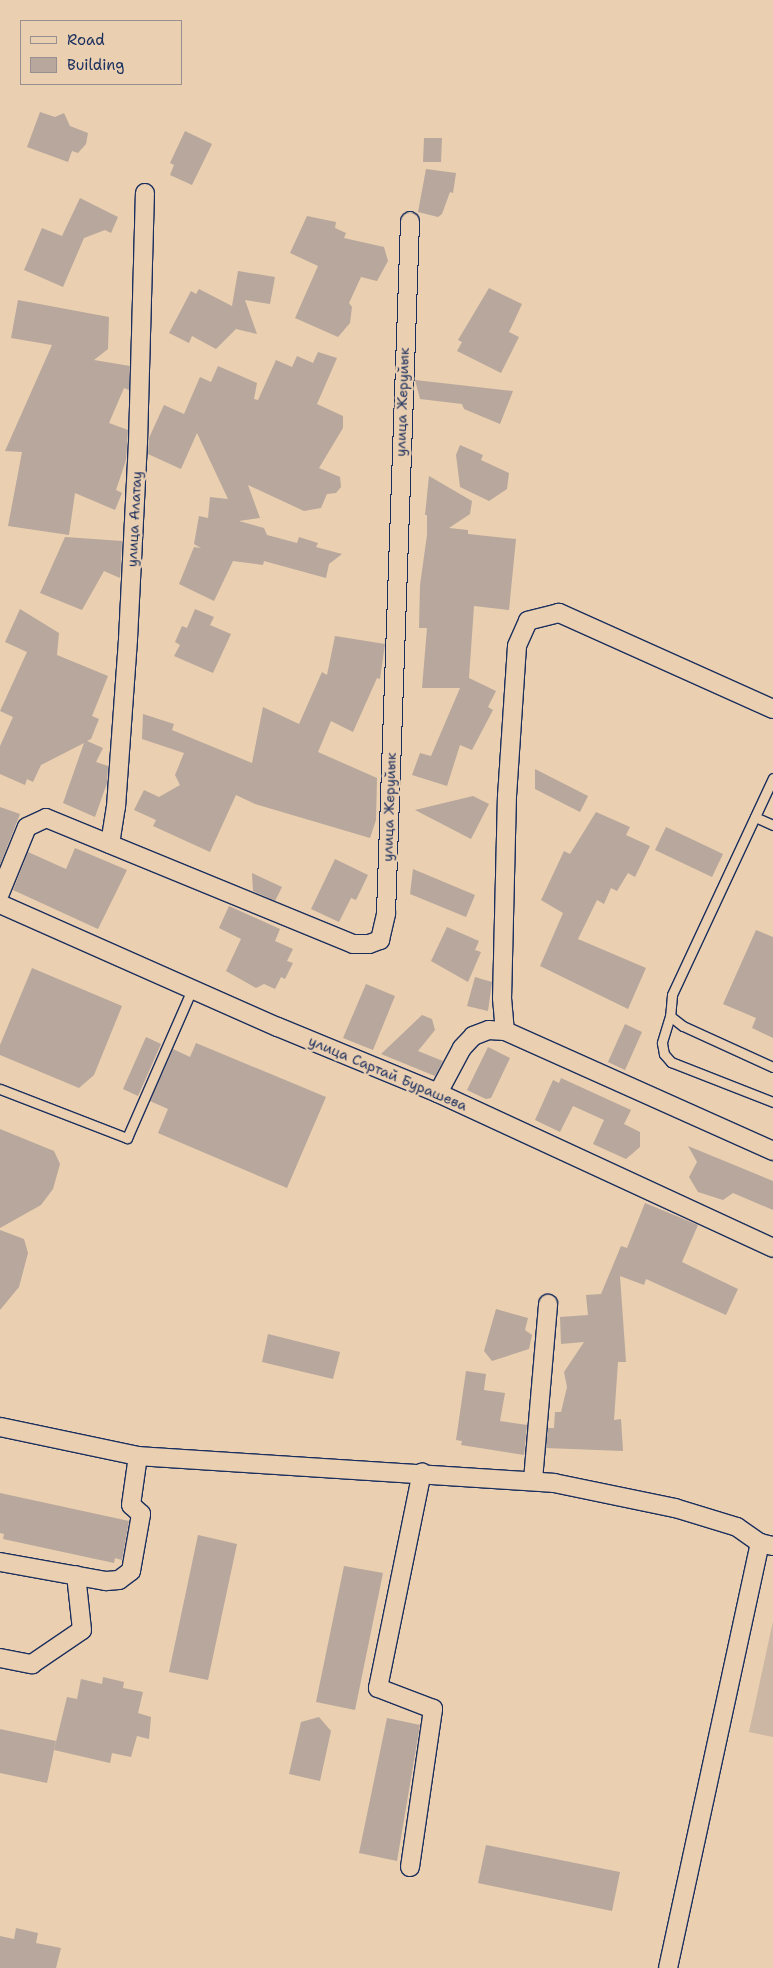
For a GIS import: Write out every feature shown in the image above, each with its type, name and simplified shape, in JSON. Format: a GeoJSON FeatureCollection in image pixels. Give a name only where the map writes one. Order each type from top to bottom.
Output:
{"type":"FeatureCollection","features":[{"type":"Feature","properties":{"kind":"street","name":"улица Алатау"},"geometry":{"type":"LineString","coordinates":[[110,844],[116,807],[130,600],[138,442],[145,193]]}},
{"type":"Feature","properties":{"kind":"street","name":"улица Жеруйык"},"geometry":{"type":"LineString","coordinates":[[0,893],[27,827],[46,818],[353,944],[369,944],[380,940],[386,913],[410,221]]}},
{"type":"Feature","properties":{"kind":"street"},"geometry":{"type":"LineString","coordinates":[[504,1031],[502,998],[507,795],[517,646],[528,621],[560,613],[773,709]]}},
{"type":"Feature","properties":{"kind":"street","name":"улица Сартай Бурашева"},"geometry":{"type":"LineString","coordinates":[[0,904],[192,989],[438,1092],[773,1248]]}},
{"type":"Feature","properties":{"kind":"street"},"geometry":{"type":"LineString","coordinates":[[438,1092],[462,1048],[473,1036],[488,1030],[504,1031],[773,1151]]}},
{"type":"Feature","properties":{"kind":"street"},"geometry":{"type":"LineString","coordinates":[[533,1480],[548,1304]]}},
{"type":"Feature","properties":{"kind":"street"},"geometry":{"type":"LineString","coordinates":[[0,1427],[138,1456],[533,1480],[675,1508],[737,1527],[766,1544],[668,1968]]}},
{"type":"Feature","properties":{"kind":"street"},"geometry":{"type":"LineString","coordinates":[[0,1562],[106,1581],[119,1580],[131,1571],[141,1514],[131,1505],[138,1456]]}},
{"type":"Feature","properties":{"kind":"street"},"geometry":{"type":"LineString","coordinates":[[410,1867],[433,1710],[378,1688],[422,1472]]}},
{"type":"Feature","properties":{"kind":"street"},"geometry":{"type":"LineString","coordinates":[[0,1658],[32,1664],[82,1630],[76,1575]]}},
{"type":"Feature","properties":{"kind":"lane"},"geometry":{"type":"LineString","coordinates":[[773,778],[672,996],[670,1016],[662,1043],[664,1054],[671,1062],[773,1102]]}},
{"type":"Feature","properties":{"kind":"lane"},"geometry":{"type":"LineString","coordinates":[[756,816],[773,825]]}},
{"type":"Feature","properties":{"kind":"lane"},"geometry":{"type":"LineString","coordinates":[[0,1089],[127,1138],[192,989]]}},
{"type":"Feature","properties":{"kind":"lane"},"geometry":{"type":"LineString","coordinates":[[670,1016],[683,1026],[773,1067]]}},
{"type":"Feature","properties":{"kind":"shaded area"},"geometry":{"type":"Polygon","coordinates":[[[773,1621],[773,1737],[749,1732],[773,1621]]]}},
{"type":"Feature","properties":{"kind":"building"},"geometry":{"type":"Polygon","coordinates":[[[40,112],[55,117],[64,113],[70,126],[88,133],[86,144],[78,153],[72,151],[68,162],[27,147],[40,112]]]}},
{"type":"Feature","properties":{"kind":"building"},"geometry":{"type":"Polygon","coordinates":[[[185,131],[212,144],[192,185],[170,175],[174,165],[170,163],[185,131]]]}},
{"type":"Feature","properties":{"kind":"building"},"geometry":{"type":"Polygon","coordinates":[[[424,138],[442,138],[441,162],[423,162],[424,138]]]}},
{"type":"Feature","properties":{"kind":"building"},"geometry":{"type":"Polygon","coordinates":[[[426,169],[456,173],[453,193],[450,192],[442,214],[438,217],[418,212],[426,169]]]}},
{"type":"Feature","properties":{"kind":"building"},"geometry":{"type":"Polygon","coordinates":[[[80,198],[118,217],[111,233],[105,230],[84,238],[63,287],[24,270],[42,228],[62,236],[80,198]]]}},
{"type":"Feature","properties":{"kind":"building"},"geometry":{"type":"Polygon","coordinates":[[[307,216],[336,222],[335,228],[346,233],[344,238],[384,247],[388,261],[377,281],[361,277],[349,303],[352,307],[350,323],[338,337],[295,318],[318,266],[290,253],[307,216]]]}},
{"type":"Feature","properties":{"kind":"building"},"geometry":{"type":"Polygon","coordinates":[[[238,271],[275,277],[270,304],[245,300],[257,334],[236,329],[216,349],[192,336],[189,343],[169,333],[191,291],[196,294],[199,289],[232,306],[238,271]]]}},
{"type":"Feature","properties":{"kind":"building"},"geometry":{"type":"Polygon","coordinates":[[[489,288],[522,304],[509,332],[519,337],[501,373],[457,351],[462,342],[458,340],[489,288]]]}},
{"type":"Feature","properties":{"kind":"building"},"geometry":{"type":"Polygon","coordinates":[[[18,300],[109,317],[108,349],[94,360],[130,366],[129,390],[124,388],[109,423],[128,430],[126,460],[116,490],[122,493],[115,510],[75,493],[69,535],[8,526],[22,452],[5,451],[52,345],[11,338],[18,300]]]}},
{"type":"Feature","properties":{"kind":"building"},"geometry":{"type":"Polygon","coordinates":[[[318,352],[337,358],[317,404],[343,416],[343,428],[319,468],[340,477],[341,487],[336,493],[327,494],[321,508],[304,511],[248,485],[260,518],[239,521],[264,528],[267,535],[297,543],[299,537],[318,543],[316,547],[342,554],[329,564],[326,578],[264,561],[263,565],[233,561],[214,601],[179,584],[194,547],[201,548],[194,544],[199,516],[208,518],[210,497],[228,499],[197,433],[181,469],[148,454],[149,438],[164,405],[184,414],[200,377],[211,382],[218,366],[257,383],[254,399],[258,400],[276,360],[292,367],[297,356],[313,363],[318,352]]]}},
{"type":"Feature","properties":{"kind":"building"},"geometry":{"type":"Polygon","coordinates":[[[415,380],[513,391],[500,424],[464,409],[462,404],[420,399],[415,380]]]}},
{"type":"Feature","properties":{"kind":"building"},"geometry":{"type":"Polygon","coordinates":[[[460,445],[483,455],[481,460],[509,473],[507,489],[489,501],[460,487],[456,455],[460,445]]]}},
{"type":"Feature","properties":{"kind":"building"},"geometry":{"type":"Polygon","coordinates":[[[429,476],[472,501],[470,514],[449,528],[468,530],[468,534],[516,539],[509,610],[474,606],[469,678],[496,691],[488,707],[493,710],[472,750],[460,745],[447,786],[412,775],[420,753],[431,756],[460,688],[422,688],[427,628],[419,628],[420,585],[427,535],[427,515],[425,515],[429,476]]]}},
{"type":"Feature","properties":{"kind":"building"},"geometry":{"type":"Polygon","coordinates":[[[65,537],[122,541],[120,578],[104,571],[82,610],[40,593],[65,537]]]}},
{"type":"Feature","properties":{"kind":"building"},"geometry":{"type":"Polygon","coordinates":[[[20,609],[59,633],[57,655],[108,676],[92,716],[99,719],[91,739],[87,741],[103,748],[96,762],[108,766],[107,783],[95,817],[63,803],[84,743],[41,765],[33,782],[27,779],[25,785],[0,774],[0,746],[13,717],[0,711],[27,652],[5,642],[20,609]]]}},
{"type":"Feature","properties":{"kind":"building"},"geometry":{"type":"Polygon","coordinates":[[[195,609],[214,617],[210,625],[231,634],[213,673],[174,656],[180,645],[175,642],[182,626],[187,628],[195,609]]]}},
{"type":"Feature","properties":{"kind":"building"},"geometry":{"type":"Polygon","coordinates":[[[335,636],[385,644],[380,679],[377,678],[353,732],[331,721],[318,752],[377,778],[376,820],[370,838],[255,804],[236,795],[210,852],[153,826],[156,820],[134,810],[144,790],[159,797],[180,785],[175,775],[184,753],[142,739],[143,714],[174,724],[172,730],[252,763],[263,707],[299,724],[322,672],[327,675],[335,636]]]}},
{"type":"Feature","properties":{"kind":"building"},"geometry":{"type":"Polygon","coordinates":[[[535,769],[588,796],[580,812],[535,789],[535,769]]]}},
{"type":"Feature","properties":{"kind":"building"},"geometry":{"type":"Polygon","coordinates":[[[473,796],[489,804],[471,839],[415,810],[473,796]]]}},
{"type":"Feature","properties":{"kind":"building"},"geometry":{"type":"Polygon","coordinates":[[[0,807],[20,814],[0,865],[0,807]]]}},
{"type":"Feature","properties":{"kind":"building"},"geometry":{"type":"Polygon","coordinates":[[[596,812],[630,827],[626,835],[650,846],[635,877],[628,873],[617,891],[611,888],[604,904],[597,900],[578,939],[646,968],[628,1009],[540,966],[563,913],[541,900],[564,851],[570,854],[596,812]]]}},
{"type":"Feature","properties":{"kind":"building"},"geometry":{"type":"Polygon","coordinates":[[[666,827],[723,854],[712,877],[655,850],[666,827]]]}},
{"type":"Feature","properties":{"kind":"building"},"geometry":{"type":"Polygon","coordinates":[[[75,848],[127,870],[98,929],[13,890],[28,852],[66,869],[75,848]]]}},
{"type":"Feature","properties":{"kind":"building"},"geometry":{"type":"Polygon","coordinates":[[[335,859],[368,875],[356,900],[351,898],[339,922],[311,909],[335,859]]]}},
{"type":"Feature","properties":{"kind":"building"},"geometry":{"type":"Polygon","coordinates":[[[413,869],[475,895],[466,917],[410,894],[413,869]]]}},
{"type":"Feature","properties":{"kind":"building"},"geometry":{"type":"Polygon","coordinates":[[[252,873],[282,887],[275,901],[253,891],[252,873]]]}},
{"type":"Feature","properties":{"kind":"building"},"geometry":{"type":"Polygon","coordinates":[[[229,906],[280,929],[275,941],[293,949],[287,961],[293,963],[285,979],[281,977],[275,989],[264,984],[256,988],[226,971],[241,939],[219,928],[229,906]]]}},
{"type":"Feature","properties":{"kind":"building"},"geometry":{"type":"Polygon","coordinates":[[[447,927],[479,941],[475,950],[481,952],[468,982],[431,961],[447,927]]]}},
{"type":"Feature","properties":{"kind":"building"},"geometry":{"type":"Polygon","coordinates":[[[756,930],[773,937],[773,1038],[752,1028],[756,1018],[723,1004],[756,930]]]}},
{"type":"Feature","properties":{"kind":"building"},"geometry":{"type":"Polygon","coordinates":[[[32,968],[122,1006],[94,1075],[79,1088],[0,1055],[0,1045],[32,968]]]}},
{"type":"Feature","properties":{"kind":"building"},"geometry":{"type":"Polygon","coordinates":[[[475,977],[492,982],[488,1011],[467,1006],[475,977]]]}},
{"type":"Feature","properties":{"kind":"building"},"geometry":{"type":"Polygon","coordinates":[[[366,984],[395,996],[373,1050],[343,1038],[366,984]]]}},
{"type":"Feature","properties":{"kind":"building"},"geometry":{"type":"Polygon","coordinates":[[[422,1015],[432,1019],[435,1030],[418,1051],[443,1061],[435,1076],[381,1054],[422,1015]]]}},
{"type":"Feature","properties":{"kind":"building"},"geometry":{"type":"Polygon","coordinates":[[[625,1024],[642,1032],[625,1070],[608,1062],[625,1024]]]}},
{"type":"Feature","properties":{"kind":"building"},"geometry":{"type":"Polygon","coordinates":[[[146,1037],[161,1044],[138,1096],[123,1089],[146,1037]]]}},
{"type":"Feature","properties":{"kind":"building"},"geometry":{"type":"Polygon","coordinates":[[[196,1043],[326,1097],[287,1188],[158,1133],[168,1109],[150,1101],[173,1049],[190,1057],[196,1043]]]}},
{"type":"Feature","properties":{"kind":"building"},"geometry":{"type":"Polygon","coordinates":[[[488,1047],[510,1058],[491,1098],[486,1099],[467,1090],[488,1047]]]}},
{"type":"Feature","properties":{"kind":"building"},"geometry":{"type":"Polygon","coordinates":[[[561,1078],[631,1110],[624,1124],[640,1132],[640,1147],[626,1159],[593,1144],[604,1120],[573,1106],[560,1132],[535,1120],[553,1080],[559,1083],[561,1078]]]}},
{"type":"Feature","properties":{"kind":"building"},"geometry":{"type":"Polygon","coordinates":[[[0,1129],[54,1151],[60,1164],[53,1189],[41,1205],[0,1228],[0,1129]]]}},
{"type":"Feature","properties":{"kind":"building"},"geometry":{"type":"Polygon","coordinates":[[[688,1146],[773,1181],[773,1210],[733,1193],[723,1200],[698,1192],[689,1177],[697,1162],[688,1146]]]}},
{"type":"Feature","properties":{"kind":"building"},"geometry":{"type":"Polygon","coordinates":[[[645,1203],[698,1225],[682,1262],[738,1289],[726,1315],[646,1279],[644,1285],[620,1276],[626,1362],[618,1362],[614,1420],[621,1419],[623,1451],[546,1448],[548,1428],[554,1428],[555,1412],[561,1412],[567,1387],[564,1372],[584,1342],[561,1344],[560,1317],[588,1315],[586,1295],[601,1294],[621,1246],[627,1248],[645,1203]]]}},
{"type":"Feature","properties":{"kind":"building"},"geometry":{"type":"Polygon","coordinates":[[[0,1230],[24,1239],[28,1253],[19,1287],[0,1310],[0,1230]]]}},
{"type":"Feature","properties":{"kind":"building"},"geometry":{"type":"Polygon","coordinates":[[[496,1309],[528,1318],[525,1330],[532,1335],[529,1349],[492,1361],[484,1351],[496,1309]]]}},
{"type":"Feature","properties":{"kind":"building"},"geometry":{"type":"Polygon","coordinates":[[[268,1334],[340,1352],[333,1379],[262,1362],[268,1334]]]}},
{"type":"Feature","properties":{"kind":"building"},"geometry":{"type":"Polygon","coordinates":[[[466,1371],[486,1374],[484,1390],[505,1393],[500,1421],[527,1425],[524,1455],[461,1445],[462,1441],[456,1440],[466,1371]]]}},
{"type":"Feature","properties":{"kind":"building"},"geometry":{"type":"Polygon","coordinates":[[[0,1493],[129,1521],[122,1560],[115,1558],[114,1563],[3,1539],[4,1534],[0,1533],[0,1493]]]}},
{"type":"Feature","properties":{"kind":"building"},"geometry":{"type":"Polygon","coordinates":[[[198,1535],[237,1544],[208,1680],[169,1672],[198,1535]]]}},
{"type":"Feature","properties":{"kind":"building"},"geometry":{"type":"Polygon","coordinates":[[[344,1566],[383,1573],[355,1710],[316,1702],[344,1566]]]}},
{"type":"Feature","properties":{"kind":"building"},"geometry":{"type":"Polygon","coordinates":[[[103,1677],[124,1682],[123,1688],[143,1692],[138,1713],[151,1717],[149,1739],[137,1736],[131,1757],[112,1753],[110,1763],[54,1750],[67,1697],[77,1699],[81,1679],[102,1684],[103,1677]]]}},
{"type":"Feature","properties":{"kind":"building"},"geometry":{"type":"Polygon","coordinates":[[[319,1717],[331,1731],[320,1781],[289,1774],[301,1722],[319,1717]]]}},
{"type":"Feature","properties":{"kind":"building"},"geometry":{"type":"Polygon","coordinates":[[[387,1718],[420,1725],[397,1861],[359,1853],[387,1718]]]}},
{"type":"Feature","properties":{"kind":"building"},"geometry":{"type":"Polygon","coordinates":[[[0,1729],[56,1741],[47,1783],[0,1773],[0,1729]]]}},
{"type":"Feature","properties":{"kind":"building"},"geometry":{"type":"Polygon","coordinates":[[[486,1845],[620,1872],[612,1911],[478,1883],[486,1845]]]}},
{"type":"Feature","properties":{"kind":"building"},"geometry":{"type":"Polygon","coordinates":[[[16,1928],[38,1933],[36,1943],[61,1948],[56,1968],[0,1968],[0,1936],[14,1939],[16,1928]]]}}]}
